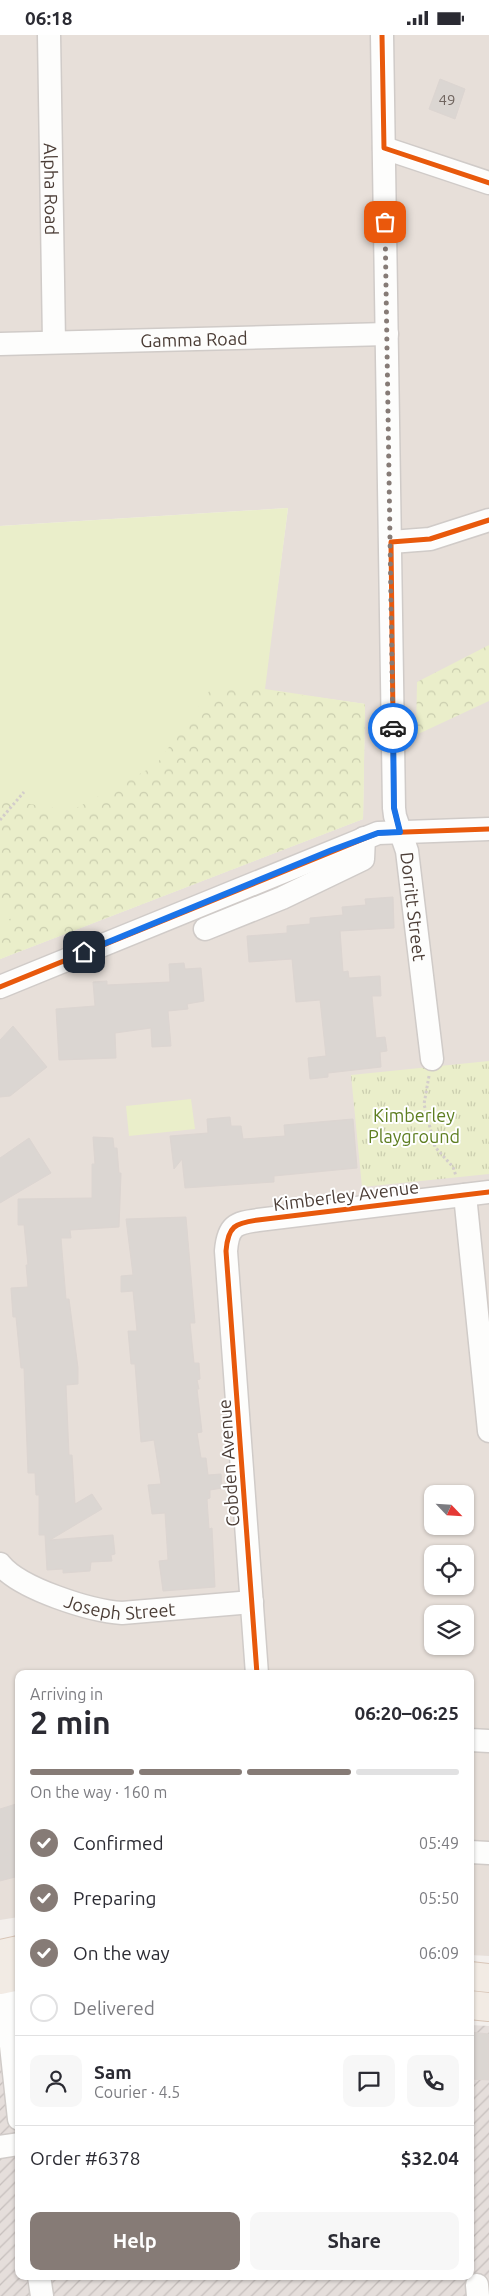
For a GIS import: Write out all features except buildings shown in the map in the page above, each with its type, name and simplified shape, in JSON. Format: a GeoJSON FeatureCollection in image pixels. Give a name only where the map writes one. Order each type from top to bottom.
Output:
{"type":"FeatureCollection","features":[{"type":"Feature","properties":{"kind":"main road"},"geometry":{"type":"LineString","coordinates":[[474,1976],[489,1978]]}},
{"type":"Feature","properties":{"kind":"main road"},"geometry":{"type":"LineString","coordinates":[[474,2005],[489,2007]]}},
{"type":"Feature","properties":{"kind":"street","name":"Alpha Road"},"geometry":{"type":"LineString","coordinates":[[49,35],[54,342]]}},
{"type":"Feature","properties":{"kind":"street","name":"Dorritt Street"},"geometry":{"type":"LineString","coordinates":[[382,35],[394,808],[407,851],[432,1059]]}},
{"type":"Feature","properties":{"kind":"street"},"geometry":{"type":"LineString","coordinates":[[384,148],[489,183]]}},
{"type":"Feature","properties":{"kind":"street","name":"Gamma Road"},"geometry":{"type":"LineString","coordinates":[[0,344],[387,334]]}},
{"type":"Feature","properties":{"kind":"street"},"geometry":{"type":"LineString","coordinates":[[391,542],[430,539],[489,520]]}},
{"type":"Feature","properties":{"kind":"street"},"geometry":{"type":"LineString","coordinates":[[0,987],[378,833],[489,829]]}},
{"type":"Feature","properties":{"kind":"street"},"geometry":{"type":"LineString","coordinates":[[205,929],[282,898],[363,859],[364,838]]}},
{"type":"Feature","properties":{"kind":"street","name":"Kimberley Avenue"},"geometry":{"type":"LineString","coordinates":[[226,1251],[227,1239],[232,1228],[241,1222],[489,1192]]}},
{"type":"Feature","properties":{"kind":"street"},"geometry":{"type":"LineString","coordinates":[[465,1195],[489,1431]]}},
{"type":"Feature","properties":{"kind":"street","name":"Cobden Avenue"},"geometry":{"type":"LineString","coordinates":[[226,1251],[257,1670]]}},
{"type":"Feature","properties":{"kind":"street","name":"Joseph Street"},"geometry":{"type":"LineString","coordinates":[[0,1564],[13,1578],[25,1584],[95,1610],[122,1613],[252,1602]]}},
{"type":"Feature","properties":{"kind":"street"},"geometry":{"type":"LineString","coordinates":[[474,1740],[489,1741]]}},
{"type":"Feature","properties":{"kind":"street"},"geometry":{"type":"LineString","coordinates":[[474,1852],[489,1853]]}},
{"type":"Feature","properties":{"kind":"street"},"geometry":{"type":"LineString","coordinates":[[7,1966],[15,2068]]}},
{"type":"Feature","properties":{"kind":"street"},"geometry":{"type":"LineString","coordinates":[[0,2147],[15,2145]]}},
{"type":"Feature","properties":{"kind":"street"},"geometry":{"type":"LineString","coordinates":[[40,2280],[42,2296]]}},
{"type":"Feature","properties":{"kind":"path"},"geometry":{"type":"LineString","coordinates":[[0,820],[24,792]]}},
{"type":"Feature","properties":{"kind":"path"},"geometry":{"type":"LineString","coordinates":[[432,1059],[424,1104],[436,1147],[453,1167],[465,1195]]}},
{"type":"Feature","properties":{"kind":"shaded area"},"geometry":{"type":"Polygon","coordinates":[[[0,35],[489,35],[489,1956],[474,1955],[474,1670],[15,1670],[15,1918],[0,1920],[0,959],[363,819],[365,704],[264,690],[288,508],[0,526],[0,35]]]}},
{"type":"Feature","properties":{"kind":"shaded area"},"geometry":{"type":"Polygon","coordinates":[[[15,2005],[15,2280],[474,2280],[474,2025],[489,2026],[489,2296],[0,2296],[0,2007],[15,2005]]]}},
{"type":"Feature","properties":{"kind":"green space"},"geometry":{"type":"Polygon","coordinates":[[[288,508],[265,689],[365,704],[363,819],[0,959],[0,526],[288,508]]]}},
{"type":"Feature","properties":{"kind":"green space"},"geometry":{"type":"Polygon","coordinates":[[[489,645],[489,701],[416,735],[417,682],[489,645]]]}},
{"type":"Feature","properties":{"kind":"green space"},"geometry":{"type":"Polygon","coordinates":[[[210,690],[264,690],[365,704],[363,819],[0,959],[0,923],[12,918],[0,901],[0,788],[13,801],[71,811],[156,765],[210,690]]]}},
{"type":"Feature","properties":{"kind":"green space","name":"Kimberley Playground"},"geometry":{"type":"Polygon","coordinates":[[[489,1061],[489,1174],[362,1187],[351,1075],[489,1061]]]}},
{"type":"Feature","properties":{"kind":"green space"},"geometry":{"type":"Polygon","coordinates":[[[191,1099],[195,1129],[129,1136],[126,1106],[191,1099]]]}},
{"type":"Feature","properties":{"kind":"cycle path"},"geometry":{"type":"LineString","coordinates":[[382,35],[384,148],[489,183]]}},
{"type":"Feature","properties":{"kind":"cycle path"},"geometry":{"type":"LineString","coordinates":[[400,832],[394,808],[391,542],[430,539],[489,520]]}},
{"type":"Feature","properties":{"kind":"cycle path"},"geometry":{"type":"LineString","coordinates":[[0,987],[378,833],[489,829]]}},
{"type":"Feature","properties":{"kind":"cycle path"},"geometry":{"type":"LineString","coordinates":[[257,1670],[226,1251],[231,1231],[234,1227],[250,1221],[489,1192]]}},
{"type":"Feature","properties":{"kind":"way so far"},"geometry":{"type":"LineString","coordinates":[[385,222],[393,728]]}},
{"type":"Feature","properties":{"kind":"route"},"geometry":{"type":"LineString","coordinates":[[84,952],[332,850],[378,833],[400,832],[394,808],[393,728]]}}]}
